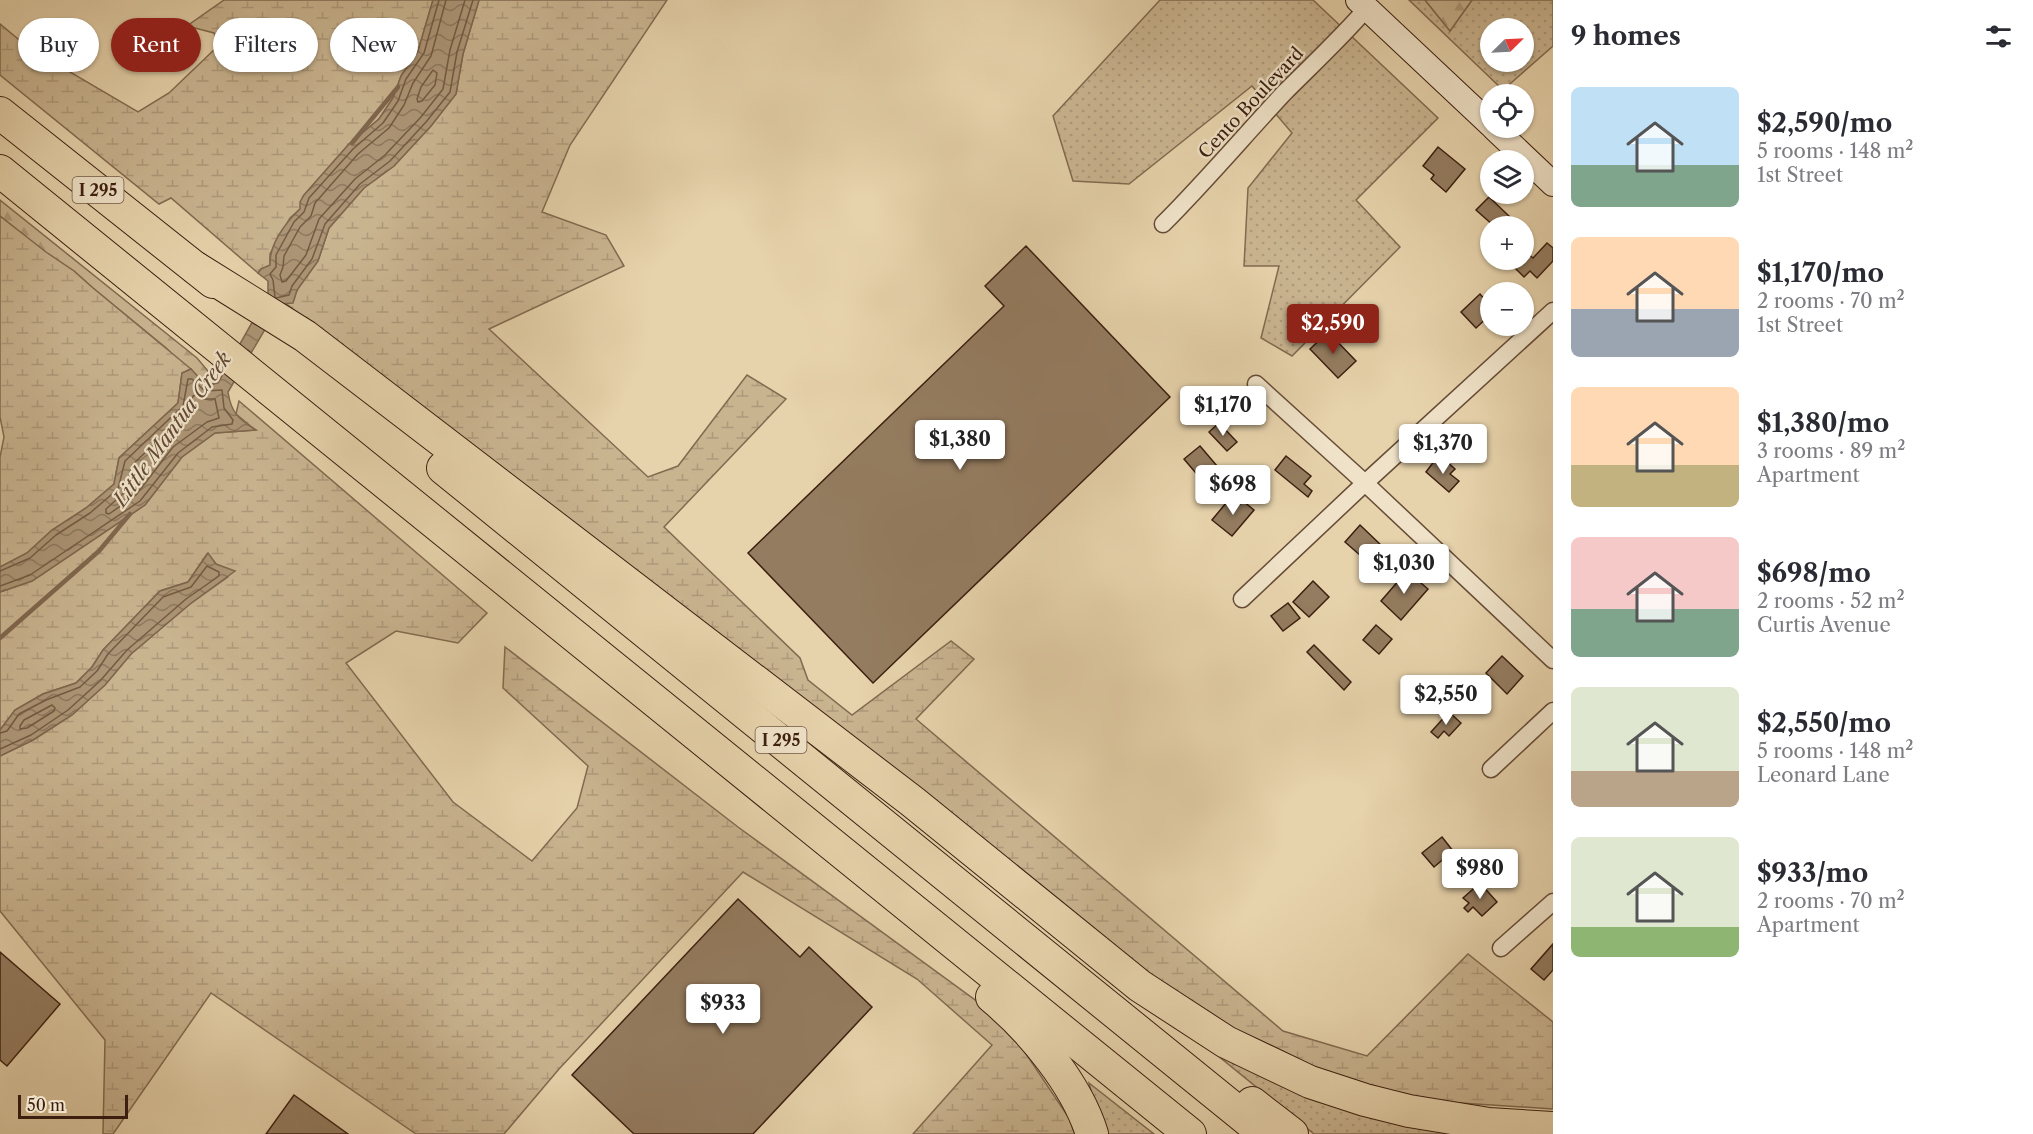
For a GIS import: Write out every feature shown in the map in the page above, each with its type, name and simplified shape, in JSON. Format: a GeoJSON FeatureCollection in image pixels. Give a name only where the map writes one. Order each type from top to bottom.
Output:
{"type":"FeatureCollection","features":[{"type":"Feature","properties":{"kind":"highway","name":"I 295"},"geometry":{"type":"LineString","coordinates":[[0,113],[196,268],[300,342],[887,828],[1265,1134]]}},
{"type":"Feature","properties":{"kind":"highway","name":"I 295"},"geometry":{"type":"LineString","coordinates":[[0,171],[1190,1134]]}},
{"type":"Feature","properties":{"kind":"highway"},"geometry":{"type":"LineString","coordinates":[[300,342],[913,802],[1140,986],[1226,1042],[1310,1082],[1365,1100],[1409,1111],[1489,1124],[1553,1128]]}},
{"type":"Feature","properties":{"kind":"highway"},"geometry":{"type":"LineString","coordinates":[[620,672],[675,737],[1003,1006],[1054,1061],[1087,1118],[1092,1134]]}},
{"type":"Feature","properties":{"kind":"highway"},"geometry":{"type":"LineString","coordinates":[[887,828],[929,843],[1292,1134]]}},
{"type":"Feature","properties":{"kind":"main road"},"geometry":{"type":"LineString","coordinates":[[1362,4],[1480,115]]}},
{"type":"Feature","properties":{"kind":"main road"},"geometry":{"type":"LineString","coordinates":[[1505,138],[1553,184]]}},
{"type":"Feature","properties":{"kind":"street","name":"Cento Boulevard"},"geometry":{"type":"LineString","coordinates":[[1163,224],[1210,176],[1271,107],[1349,28],[1362,4]]}},
{"type":"Feature","properties":{"kind":"street"},"geometry":{"type":"LineString","coordinates":[[1242,599],[1553,311]]}},
{"type":"Feature","properties":{"kind":"street"},"geometry":{"type":"LineString","coordinates":[[1256,384],[1553,660]]}},
{"type":"Feature","properties":{"kind":"street"},"geometry":{"type":"LineString","coordinates":[[1491,769],[1553,711]]}},
{"type":"Feature","properties":{"kind":"street"},"geometry":{"type":"LineString","coordinates":[[1501,948],[1553,902]]}},
{"type":"Feature","properties":{"kind":"green space"},"geometry":{"type":"Polygon","coordinates":[[[224,0],[433,0],[418,51],[418,18],[330,18],[330,72],[404,72],[393,98],[379,119],[349,144],[304,195],[300,209],[290,218],[270,254],[270,266],[261,269],[258,273],[171,198],[159,204],[0,75],[0,24],[18,39],[18,72],[70,72],[138,112],[169,93],[191,72],[201,72],[201,62],[213,51],[213,72],[318,72],[318,18],[213,18],[213,33],[201,30],[201,18],[198,18],[224,0]]]}},
{"type":"Feature","properties":{"kind":"green space"},"geometry":{"type":"Polygon","coordinates":[[[479,0],[667,0],[570,145],[542,212],[606,235],[624,266],[489,329],[648,477],[678,466],[747,375],[786,399],[664,527],[800,658],[808,680],[852,715],[951,641],[974,659],[916,719],[1283,1031],[1367,1056],[1468,954],[1553,1022],[1553,1109],[1414,1100],[1308,1070],[1196,1012],[284,302],[293,302],[297,290],[318,261],[329,228],[364,188],[394,166],[431,126],[456,94],[463,54],[479,0]]]}},
{"type":"Feature","properties":{"kind":"green space"},"geometry":{"type":"Polygon","coordinates":[[[1160,0],[1313,0],[1438,118],[1356,200],[1400,247],[1292,356],[1261,338],[1279,266],[1244,266],[1248,188],[1292,133],[1252,86],[1129,184],[1073,181],[1053,116],[1160,0]]]}},
{"type":"Feature","properties":{"kind":"green space"},"geometry":{"type":"Polygon","coordinates":[[[1409,0],[1425,0],[1450,31],[1472,0],[1553,0],[1553,46],[1534,63],[1534,18],[1480,18],[1480,68],[1409,0]]]}},
{"type":"Feature","properties":{"kind":"green space"},"geometry":{"type":"Polygon","coordinates":[[[1425,0],[1472,0],[1450,31],[1425,0]]]}},
{"type":"Feature","properties":{"kind":"green space"},"geometry":{"type":"Polygon","coordinates":[[[1484,72],[1523,72],[1510,84],[1497,84],[1484,72]]]}},
{"type":"Feature","properties":{"kind":"green space"},"geometry":{"type":"Polygon","coordinates":[[[0,200],[197,358],[218,383],[206,385],[165,347],[74,271],[46,253],[0,216],[0,200]]]}},
{"type":"Feature","properties":{"kind":"green space"},"geometry":{"type":"Polygon","coordinates":[[[0,216],[74,271],[191,369],[182,373],[178,403],[119,458],[114,484],[86,508],[52,530],[27,553],[0,567],[0,457],[4,437],[0,417],[0,216]]]}},
{"type":"Feature","properties":{"kind":"green space"},"geometry":{"type":"Polygon","coordinates":[[[239,401],[487,613],[458,643],[396,631],[346,663],[453,802],[532,861],[577,808],[588,766],[503,688],[505,647],[738,827],[1004,1021],[1069,1118],[1075,1134],[913,1134],[992,1045],[917,979],[743,872],[559,1069],[504,1134],[416,1134],[211,993],[113,1134],[103,1134],[105,1040],[0,911],[0,756],[33,740],[72,715],[105,685],[131,654],[190,604],[228,577],[207,554],[188,582],[160,591],[103,650],[92,667],[76,683],[43,694],[15,710],[0,730],[0,592],[32,581],[145,505],[182,457],[215,433],[255,430],[236,414],[239,401]]]}},
{"type":"Feature","properties":{"kind":"green space"},"geometry":{"type":"Polygon","coordinates":[[[1196,1038],[1465,1134],[1314,1134],[1196,1038]]]}},
{"type":"Feature","properties":{"kind":"green space"},"geometry":{"type":"Polygon","coordinates":[[[1089,1083],[1154,1134],[1102,1134],[1089,1083]]]}},
{"type":"Feature","properties":{"kind":"water"},"geometry":{"type":"Polygon","coordinates":[[[433,0],[479,0],[463,54],[456,94],[431,126],[394,166],[364,188],[329,228],[318,261],[297,290],[293,303],[280,304],[228,392],[236,414],[256,430],[215,433],[182,457],[145,505],[32,581],[0,592],[0,567],[27,553],[52,530],[86,508],[114,484],[119,458],[178,403],[182,373],[191,369],[206,385],[218,383],[268,294],[268,281],[258,273],[270,265],[272,250],[279,235],[300,209],[300,202],[304,195],[349,144],[379,119],[393,98],[404,72],[418,72],[418,51],[433,0]]]}},
{"type":"Feature","properties":{"kind":"water"},"geometry":{"type":"Polygon","coordinates":[[[208,553],[216,564],[235,571],[190,604],[131,654],[105,685],[72,715],[33,740],[0,756],[0,730],[15,710],[43,694],[76,683],[92,667],[103,650],[160,591],[188,582],[208,553]]]}},
{"type":"Feature","properties":{"kind":"building"},"geometry":{"type":"Polygon","coordinates":[[[1438,147],[1465,169],[1446,192],[1431,179],[1434,175],[1423,166],[1438,147]]]}},
{"type":"Feature","properties":{"kind":"building"},"geometry":{"type":"Polygon","coordinates":[[[1482,204],[1496,204],[1509,216],[1483,216],[1476,210],[1482,204]]]}},
{"type":"Feature","properties":{"kind":"building"},"geometry":{"type":"Polygon","coordinates":[[[1547,243],[1553,248],[1553,261],[1537,278],[1530,271],[1524,277],[1517,270],[1534,270],[1534,257],[1547,243]]]}},
{"type":"Feature","properties":{"kind":"building"},"geometry":{"type":"Polygon","coordinates":[[[1026,246],[1170,397],[873,683],[748,553],[1004,306],[985,286],[1026,246]]]}},
{"type":"Feature","properties":{"kind":"building"},"geometry":{"type":"Polygon","coordinates":[[[1480,294],[1480,324],[1476,328],[1461,312],[1480,294]]]}},
{"type":"Feature","properties":{"kind":"building"},"geometry":{"type":"Polygon","coordinates":[[[1328,332],[1356,361],[1338,378],[1310,349],[1328,332]]]}},
{"type":"Feature","properties":{"kind":"building"},"geometry":{"type":"Polygon","coordinates":[[[1219,423],[1237,442],[1227,451],[1209,432],[1219,423]]]}},
{"type":"Feature","properties":{"kind":"building"},"geometry":{"type":"Polygon","coordinates":[[[1200,446],[1217,466],[1201,479],[1184,459],[1200,446]]]}},
{"type":"Feature","properties":{"kind":"building"},"geometry":{"type":"Polygon","coordinates":[[[1286,456],[1311,476],[1304,484],[1312,491],[1308,497],[1275,470],[1286,456]]]}},
{"type":"Feature","properties":{"kind":"building"},"geometry":{"type":"Polygon","coordinates":[[[1435,460],[1441,465],[1445,460],[1455,469],[1450,474],[1459,481],[1449,492],[1426,472],[1435,460]]]}},
{"type":"Feature","properties":{"kind":"building"},"geometry":{"type":"Polygon","coordinates":[[[1231,497],[1240,504],[1243,501],[1254,510],[1232,536],[1212,520],[1231,497]]]}},
{"type":"Feature","properties":{"kind":"building"},"geometry":{"type":"Polygon","coordinates":[[[1360,525],[1383,547],[1369,563],[1345,542],[1360,525]]]}},
{"type":"Feature","properties":{"kind":"building"},"geometry":{"type":"Polygon","coordinates":[[[1407,571],[1428,589],[1401,620],[1381,601],[1407,571]]]}},
{"type":"Feature","properties":{"kind":"building"},"geometry":{"type":"Polygon","coordinates":[[[1313,581],[1329,597],[1309,617],[1293,602],[1313,581]]]}},
{"type":"Feature","properties":{"kind":"building"},"geometry":{"type":"Polygon","coordinates":[[[1288,603],[1300,618],[1283,631],[1271,616],[1288,603]]]}},
{"type":"Feature","properties":{"kind":"building"},"geometry":{"type":"Polygon","coordinates":[[[1376,625],[1392,639],[1379,654],[1363,640],[1376,625]]]}},
{"type":"Feature","properties":{"kind":"building"},"geometry":{"type":"Polygon","coordinates":[[[1314,645],[1351,682],[1344,690],[1307,652],[1314,645]]]}},
{"type":"Feature","properties":{"kind":"building"},"geometry":{"type":"Polygon","coordinates":[[[1502,656],[1523,676],[1507,694],[1486,673],[1502,656]]]}},
{"type":"Feature","properties":{"kind":"building"},"geometry":{"type":"Polygon","coordinates":[[[1449,712],[1461,723],[1449,736],[1444,731],[1438,738],[1431,732],[1449,712]]]}},
{"type":"Feature","properties":{"kind":"building"},"geometry":{"type":"Polygon","coordinates":[[[1442,837],[1453,851],[1434,867],[1422,853],[1442,837]]]}},
{"type":"Feature","properties":{"kind":"building"},"geometry":{"type":"Polygon","coordinates":[[[1480,883],[1497,902],[1482,916],[1473,907],[1468,912],[1464,908],[1469,903],[1463,898],[1480,883]]]}},
{"type":"Feature","properties":{"kind":"building"},"geometry":{"type":"Polygon","coordinates":[[[738,899],[800,957],[809,947],[872,1007],[753,1134],[634,1134],[572,1075],[738,899]]]}},
{"type":"Feature","properties":{"kind":"building"},"geometry":{"type":"Polygon","coordinates":[[[1553,944],[1553,970],[1544,980],[1531,969],[1553,944]]]}},
{"type":"Feature","properties":{"kind":"building"},"geometry":{"type":"Polygon","coordinates":[[[0,952],[60,1004],[7,1066],[0,1060],[0,952]]]}},
{"type":"Feature","properties":{"kind":"building"},"geometry":{"type":"Polygon","coordinates":[[[294,1095],[348,1134],[266,1134],[294,1095]]]}},
{"type":"Feature","properties":{"kind":"waterway","name":"Little Mantua Creek"},"geometry":{"type":"LineString","coordinates":[[352,143],[398,87]]}},
{"type":"Feature","properties":{"kind":"waterway","name":"Little Mantua Creek"},"geometry":{"type":"LineString","coordinates":[[0,638],[99,551],[130,514]]}}]}
